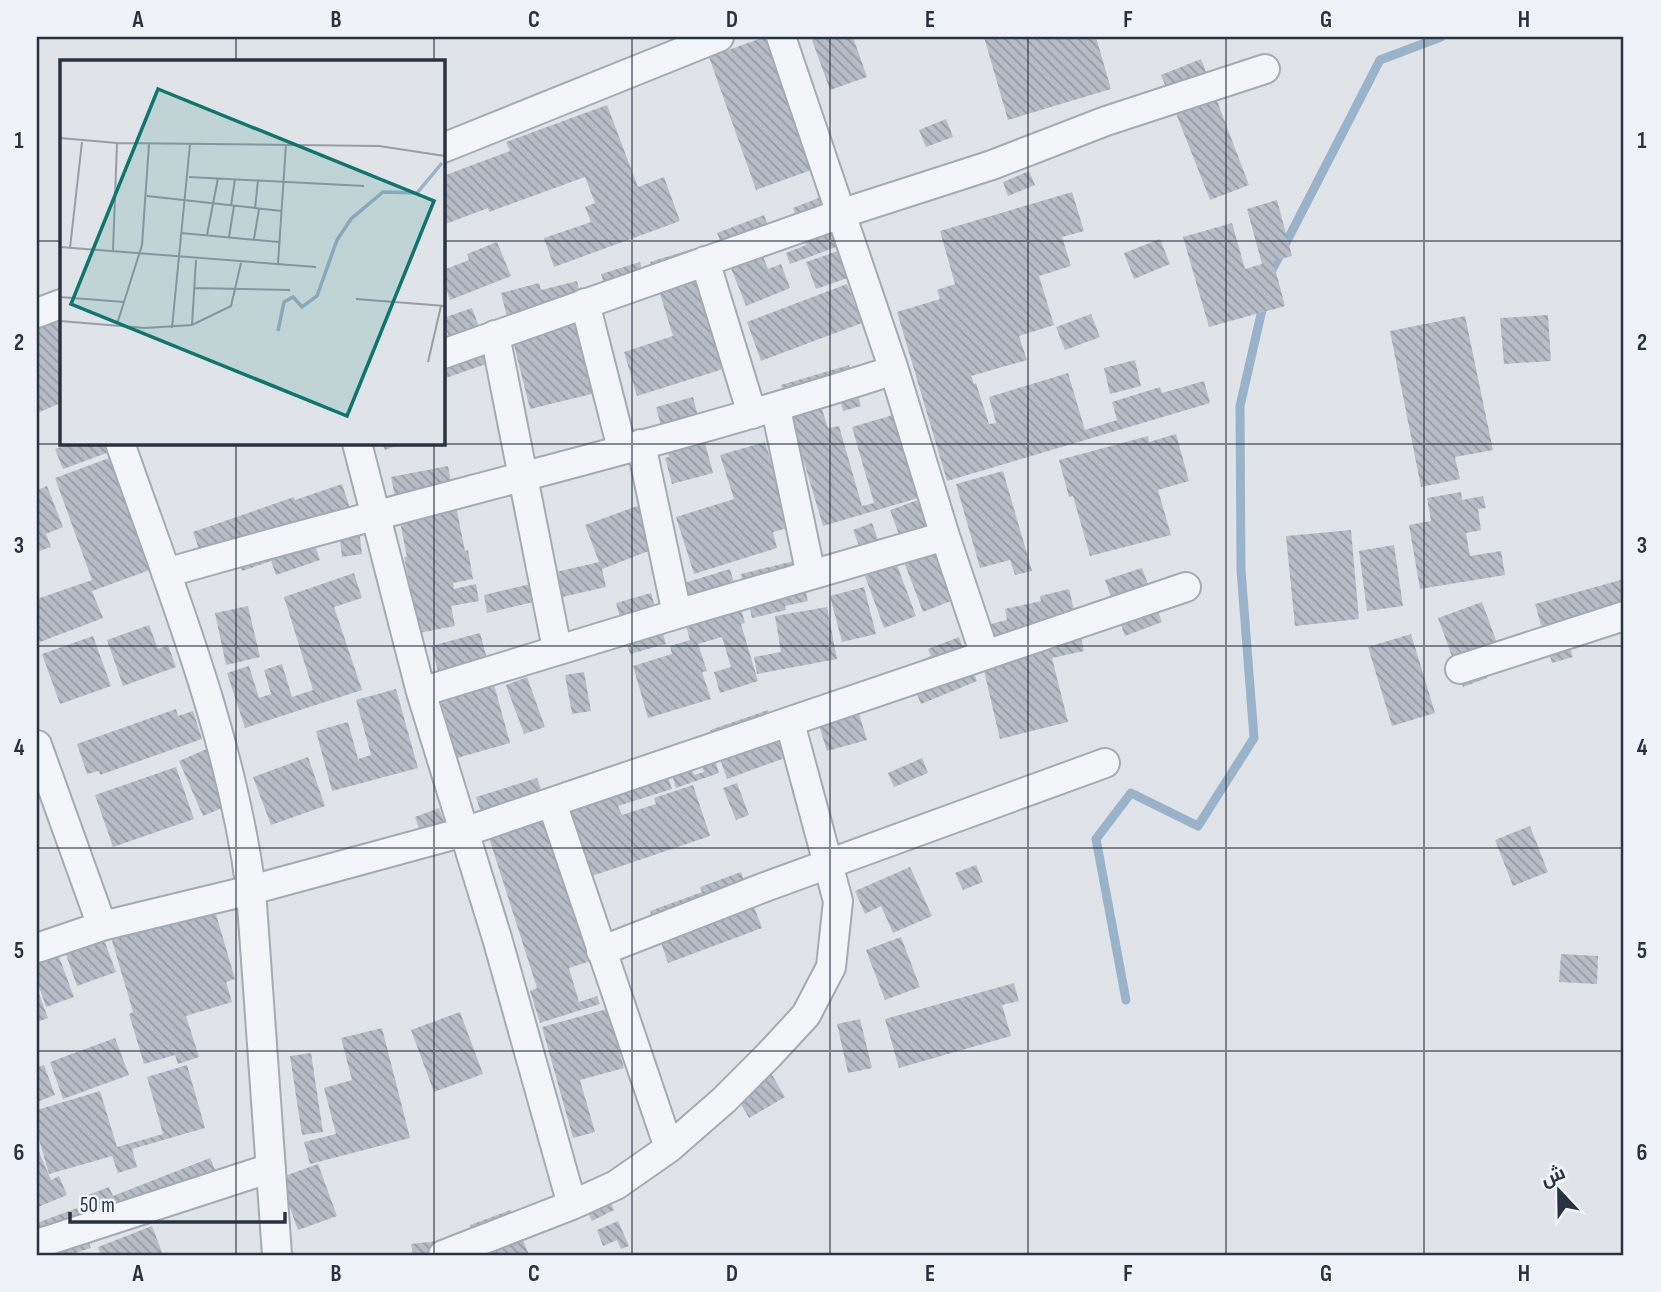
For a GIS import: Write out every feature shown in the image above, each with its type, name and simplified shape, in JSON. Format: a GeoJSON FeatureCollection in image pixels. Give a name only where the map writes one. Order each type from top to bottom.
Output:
{"type":"FeatureCollection","features":[{"type":"Feature","properties":{"kind":"street"},"geometry":{"type":"LineString","coordinates":[[444,148],[719,37]]}},
{"type":"Feature","properties":{"kind":"street"},"geometry":{"type":"LineString","coordinates":[[782,37],[894,370],[985,655]]}},
{"type":"Feature","properties":{"kind":"street"},"geometry":{"type":"LineString","coordinates":[[444,354],[840,214],[992,165],[1106,121],[1265,69]]}},
{"type":"Feature","properties":{"kind":"street"},"geometry":{"type":"LineString","coordinates":[[705,261],[764,411],[811,575]]}},
{"type":"Feature","properties":{"kind":"street"},"geometry":{"type":"LineString","coordinates":[[585,303],[631,447],[677,614]]}},
{"type":"Feature","properties":{"kind":"street"},"geometry":{"type":"LineString","coordinates":[[37,313],[60,304]]}},
{"type":"Feature","properties":{"kind":"street"},"geometry":{"type":"LineString","coordinates":[[495,335],[557,649]]}},
{"type":"Feature","properties":{"kind":"street"},"geometry":{"type":"LineString","coordinates":[[166,573],[764,411],[894,370]]}},
{"type":"Feature","properties":{"kind":"street"},"geometry":{"type":"LineString","coordinates":[[120,444],[225,753],[244,836],[251,890],[277,1255]]}},
{"type":"Feature","properties":{"kind":"street"},"geometry":{"type":"LineString","coordinates":[[357,444],[421,692],[497,938],[572,1205]]}},
{"type":"Feature","properties":{"kind":"street"},"geometry":{"type":"LineString","coordinates":[[421,692],[557,649],[945,536]]}},
{"type":"Feature","properties":{"kind":"street"},"geometry":{"type":"LineString","coordinates":[[37,948],[102,926],[251,890],[464,832],[1186,587]]}},
{"type":"Feature","properties":{"kind":"street"},"geometry":{"type":"LineString","coordinates":[[1460,669],[1624,616]]}},
{"type":"Feature","properties":{"kind":"street"},"geometry":{"type":"LineString","coordinates":[[443,1255],[572,1205],[615,1185],[669,1147],[724,1100],[806,1015],[831,967],[838,901],[790,723]]}},
{"type":"Feature","properties":{"kind":"street"},"geometry":{"type":"LineString","coordinates":[[37,745],[102,926]]}},
{"type":"Feature","properties":{"kind":"street"},"geometry":{"type":"LineString","coordinates":[[601,951],[1105,763]]}},
{"type":"Feature","properties":{"kind":"street"},"geometry":{"type":"LineString","coordinates":[[552,803],[669,1147]]}},
{"type":"Feature","properties":{"kind":"street"},"geometry":{"type":"LineString","coordinates":[[37,1244],[271,1168]]}},
{"type":"Feature","properties":{"kind":"building"},"geometry":{"type":"Polygon","coordinates":[[[770,37],[817,168],[756,190],[709,57],[770,37]]]}},
{"type":"Feature","properties":{"kind":"building"},"geometry":{"type":"Polygon","coordinates":[[[811,37],[853,37],[867,77],[830,90],[811,37]]]}},
{"type":"Feature","properties":{"kind":"building"},"geometry":{"type":"Polygon","coordinates":[[[984,37],[1096,37],[1111,89],[1008,120],[984,37]]]}},
{"type":"Feature","properties":{"kind":"building"},"geometry":{"type":"Polygon","coordinates":[[[1201,59],[1249,185],[1210,200],[1161,75],[1201,59]]]}},
{"type":"Feature","properties":{"kind":"building"},"geometry":{"type":"Polygon","coordinates":[[[607,105],[638,187],[664,177],[680,221],[554,267],[544,238],[591,222],[585,207],[595,203],[585,177],[489,212],[488,208],[444,225],[444,176],[510,151],[506,142],[607,105]]]}},
{"type":"Feature","properties":{"kind":"building"},"geometry":{"type":"Polygon","coordinates":[[[946,119],[953,137],[926,147],[919,130],[946,119]]]}},
{"type":"Feature","properties":{"kind":"building"},"geometry":{"type":"Polygon","coordinates":[[[1029,171],[1035,185],[1008,196],[1003,182],[1029,171]]]}},
{"type":"Feature","properties":{"kind":"building"},"geometry":{"type":"Polygon","coordinates":[[[1072,192],[1084,231],[1062,237],[1071,266],[1039,276],[1054,325],[1019,336],[1027,360],[971,376],[974,384],[976,383],[989,424],[996,423],[989,397],[1068,373],[1085,430],[1117,420],[1112,402],[1160,387],[1162,393],[1204,381],[1210,403],[947,481],[897,312],[940,299],[937,290],[955,284],[940,231],[1072,192]]]}},
{"type":"Feature","properties":{"kind":"building"},"geometry":{"type":"Polygon","coordinates":[[[821,197],[839,246],[790,264],[786,253],[806,245],[793,208],[821,197]]]}},
{"type":"Feature","properties":{"kind":"building"},"geometry":{"type":"Polygon","coordinates":[[[1277,200],[1292,256],[1273,261],[1285,306],[1209,327],[1183,237],[1232,223],[1245,269],[1262,264],[1247,209],[1277,200]]]}},
{"type":"Feature","properties":{"kind":"building"},"geometry":{"type":"Polygon","coordinates":[[[764,215],[774,240],[759,246],[768,269],[781,264],[790,288],[746,306],[717,233],[764,215]]]}},
{"type":"Feature","properties":{"kind":"building"},"geometry":{"type":"Polygon","coordinates":[[[1160,239],[1170,264],[1134,279],[1124,253],[1160,239]]]}},
{"type":"Feature","properties":{"kind":"building"},"geometry":{"type":"Polygon","coordinates":[[[497,242],[511,276],[450,300],[444,283],[444,270],[469,260],[467,254],[497,242]]]}},
{"type":"Feature","properties":{"kind":"building"},"geometry":{"type":"Polygon","coordinates":[[[692,249],[714,322],[736,365],[637,396],[624,352],[673,336],[650,262],[692,249]]]}},
{"type":"Feature","properties":{"kind":"building"},"geometry":{"type":"Polygon","coordinates":[[[844,249],[853,276],[816,289],[806,262],[844,249]]]}},
{"type":"Feature","properties":{"kind":"building"},"geometry":{"type":"Polygon","coordinates":[[[640,262],[648,291],[610,302],[601,274],[640,262]]]}},
{"type":"Feature","properties":{"kind":"building"},"geometry":{"type":"Polygon","coordinates":[[[577,281],[604,391],[530,409],[501,293],[539,283],[541,290],[577,281]]]}},
{"type":"Feature","properties":{"kind":"building"},"geometry":{"type":"Polygon","coordinates":[[[847,284],[862,323],[761,361],[747,322],[847,284]]]}},
{"type":"Feature","properties":{"kind":"building"},"geometry":{"type":"Polygon","coordinates":[[[472,308],[492,362],[444,379],[444,337],[448,335],[444,318],[472,308]]]}},
{"type":"Feature","properties":{"kind":"building"},"geometry":{"type":"Polygon","coordinates":[[[60,311],[60,403],[37,413],[37,321],[60,311]]]}},
{"type":"Feature","properties":{"kind":"building"},"geometry":{"type":"Polygon","coordinates":[[[1091,314],[1100,337],[1065,350],[1056,327],[1091,314]]]}},
{"type":"Feature","properties":{"kind":"building"},"geometry":{"type":"Polygon","coordinates":[[[1548,315],[1551,361],[1504,364],[1500,318],[1548,315]]]}},
{"type":"Feature","properties":{"kind":"building"},"geometry":{"type":"Polygon","coordinates":[[[1465,316],[1493,450],[1455,457],[1460,479],[1421,487],[1390,331],[1465,316]]]}},
{"type":"Feature","properties":{"kind":"building"},"geometry":{"type":"Polygon","coordinates":[[[1135,360],[1141,386],[1110,394],[1104,368],[1135,360]]]}},
{"type":"Feature","properties":{"kind":"building"},"geometry":{"type":"Polygon","coordinates":[[[849,365],[861,406],[843,411],[839,397],[820,403],[828,428],[839,426],[862,506],[874,503],[852,427],[900,413],[925,496],[823,526],[781,385],[849,365]]]}},
{"type":"Feature","properties":{"kind":"building"},"geometry":{"type":"Polygon","coordinates":[[[693,397],[713,473],[672,484],[665,458],[669,457],[656,407],[693,397]]]}},
{"type":"Feature","properties":{"kind":"building"},"geometry":{"type":"Polygon","coordinates":[[[1176,434],[1189,481],[1158,490],[1171,535],[1090,556],[1073,496],[1069,497],[1059,460],[1148,436],[1149,442],[1176,434]]]}},
{"type":"Feature","properties":{"kind":"building"},"geometry":{"type":"Polygon","coordinates":[[[765,442],[791,527],[773,532],[777,548],[694,574],[676,517],[734,499],[720,455],[765,442]]]}},
{"type":"Feature","properties":{"kind":"building"},"geometry":{"type":"Polygon","coordinates":[[[69,444],[109,444],[112,451],[63,469],[55,449],[69,444]]]}},
{"type":"Feature","properties":{"kind":"building"},"geometry":{"type":"Polygon","coordinates":[[[382,444],[402,444],[385,450],[382,444]]]}},
{"type":"Feature","properties":{"kind":"building"},"geometry":{"type":"Polygon","coordinates":[[[120,454],[161,566],[92,591],[103,618],[40,642],[37,634],[37,599],[92,580],[55,478],[120,454]]]}},
{"type":"Feature","properties":{"kind":"building"},"geometry":{"type":"Polygon","coordinates":[[[448,466],[473,579],[453,583],[454,589],[476,584],[479,601],[451,606],[455,626],[419,633],[391,477],[448,466]]]}},
{"type":"Feature","properties":{"kind":"building"},"geometry":{"type":"Polygon","coordinates":[[[1003,471],[1032,571],[1015,575],[1010,560],[980,568],[956,484],[1003,471]]]}},
{"type":"Feature","properties":{"kind":"building"},"geometry":{"type":"Polygon","coordinates":[[[342,484],[352,514],[309,528],[320,560],[276,575],[271,561],[242,571],[237,556],[205,566],[193,532],[294,497],[295,500],[342,484]]]}},
{"type":"Feature","properties":{"kind":"building"},"geometry":{"type":"Polygon","coordinates":[[[47,486],[63,527],[46,534],[51,547],[37,552],[37,490],[47,486]]]}},
{"type":"Feature","properties":{"kind":"building"},"geometry":{"type":"Polygon","coordinates":[[[1461,492],[1462,500],[1483,496],[1486,508],[1478,509],[1481,530],[1466,533],[1470,556],[1501,551],[1505,575],[1420,589],[1409,525],[1431,521],[1427,498],[1461,492]]]}},
{"type":"Feature","properties":{"kind":"building"},"geometry":{"type":"Polygon","coordinates":[[[929,496],[944,540],[906,554],[890,510],[929,496]]]}},
{"type":"Feature","properties":{"kind":"building"},"geometry":{"type":"Polygon","coordinates":[[[643,504],[659,547],[602,569],[606,587],[562,597],[556,572],[599,562],[585,525],[643,504]]]}},
{"type":"Feature","properties":{"kind":"building"},"geometry":{"type":"Polygon","coordinates":[[[358,521],[362,554],[342,557],[338,524],[358,521]]]}},
{"type":"Feature","properties":{"kind":"building"},"geometry":{"type":"Polygon","coordinates":[[[872,523],[885,559],[867,566],[853,530],[872,523]]]}},
{"type":"Feature","properties":{"kind":"building"},"geometry":{"type":"Polygon","coordinates":[[[1351,530],[1359,619],[1295,626],[1286,536],[1351,530]]]}},
{"type":"Feature","properties":{"kind":"building"},"geometry":{"type":"Polygon","coordinates":[[[1394,545],[1403,606],[1367,611],[1359,551],[1394,545]]]}},
{"type":"Feature","properties":{"kind":"building"},"geometry":{"type":"Polygon","coordinates":[[[942,547],[961,597],[923,612],[904,562],[942,547]]]}},
{"type":"Feature","properties":{"kind":"building"},"geometry":{"type":"Polygon","coordinates":[[[798,560],[808,601],[785,606],[786,610],[752,618],[741,574],[798,560]]]}},
{"type":"Feature","properties":{"kind":"building"},"geometry":{"type":"Polygon","coordinates":[[[897,565],[916,616],[884,628],[865,576],[897,565]]]}},
{"type":"Feature","properties":{"kind":"building"},"geometry":{"type":"Polygon","coordinates":[[[1142,568],[1162,622],[1125,636],[1105,580],[1142,568]]]}},
{"type":"Feature","properties":{"kind":"building"},"geometry":{"type":"Polygon","coordinates":[[[730,569],[745,623],[741,624],[758,681],[720,693],[714,672],[731,667],[722,637],[698,644],[707,671],[702,672],[711,699],[648,718],[633,666],[672,654],[670,646],[690,640],[674,586],[730,569]]]}},
{"type":"Feature","properties":{"kind":"building"},"geometry":{"type":"Polygon","coordinates":[[[354,573],[362,598],[334,607],[362,690],[245,728],[227,673],[249,666],[259,698],[271,694],[264,670],[282,664],[292,697],[313,690],[284,597],[354,573]]]}},
{"type":"Feature","properties":{"kind":"building"},"geometry":{"type":"Polygon","coordinates":[[[1624,579],[1624,623],[1567,639],[1573,657],[1552,663],[1535,604],[1624,579]]]}},
{"type":"Feature","properties":{"kind":"building"},"geometry":{"type":"Polygon","coordinates":[[[530,584],[534,602],[487,613],[484,595],[530,584]]]}},
{"type":"Feature","properties":{"kind":"building"},"geometry":{"type":"Polygon","coordinates":[[[864,587],[876,634],[842,642],[830,596],[864,587]]]}},
{"type":"Feature","properties":{"kind":"building"},"geometry":{"type":"Polygon","coordinates":[[[1069,589],[1084,651],[1052,658],[1068,722],[1000,739],[974,628],[1007,620],[1005,609],[1041,601],[1040,596],[1069,589]]]}},
{"type":"Feature","properties":{"kind":"building"},"geometry":{"type":"Polygon","coordinates":[[[651,593],[666,644],[630,654],[616,603],[651,593]]]}},
{"type":"Feature","properties":{"kind":"building"},"geometry":{"type":"Polygon","coordinates":[[[1482,602],[1504,662],[1484,670],[1487,678],[1463,687],[1438,618],[1482,602]]]}},
{"type":"Feature","properties":{"kind":"building"},"geometry":{"type":"Polygon","coordinates":[[[248,606],[260,657],[226,665],[215,613],[248,606]]]}},
{"type":"Feature","properties":{"kind":"building"},"geometry":{"type":"Polygon","coordinates":[[[827,607],[837,659],[757,674],[754,657],[781,652],[775,616],[827,607]]]}},
{"type":"Feature","properties":{"kind":"building"},"geometry":{"type":"Polygon","coordinates":[[[149,625],[158,649],[168,645],[176,667],[123,686],[107,640],[149,625]]]}},
{"type":"Feature","properties":{"kind":"building"},"geometry":{"type":"Polygon","coordinates":[[[480,633],[510,743],[457,758],[440,698],[445,696],[431,646],[480,633]]]}},
{"type":"Feature","properties":{"kind":"building"},"geometry":{"type":"Polygon","coordinates":[[[1411,634],[1435,713],[1392,726],[1368,647],[1411,634]]]}},
{"type":"Feature","properties":{"kind":"building"},"geometry":{"type":"Polygon","coordinates":[[[93,636],[111,686],[60,704],[42,654],[93,636]]]}},
{"type":"Feature","properties":{"kind":"building"},"geometry":{"type":"Polygon","coordinates":[[[959,637],[977,681],[921,704],[906,667],[931,656],[928,649],[959,637]]]}},
{"type":"Feature","properties":{"kind":"building"},"geometry":{"type":"Polygon","coordinates":[[[584,672],[591,711],[572,714],[565,675],[584,672]]]}},
{"type":"Feature","properties":{"kind":"building"},"geometry":{"type":"Polygon","coordinates":[[[527,677],[545,727],[524,734],[506,685],[527,677]]]}},
{"type":"Feature","properties":{"kind":"building"},"geometry":{"type":"Polygon","coordinates":[[[396,689],[418,768],[332,791],[316,731],[348,722],[358,759],[371,755],[356,700],[396,689]]]}},
{"type":"Feature","properties":{"kind":"building"},"geometry":{"type":"Polygon","coordinates":[[[811,700],[857,707],[867,740],[827,751],[811,700]]]}},
{"type":"Feature","properties":{"kind":"building"},"geometry":{"type":"Polygon","coordinates":[[[176,709],[178,716],[193,711],[202,739],[100,775],[99,771],[87,774],[77,744],[176,709]]]}},
{"type":"Feature","properties":{"kind":"building"},"geometry":{"type":"Polygon","coordinates":[[[768,710],[785,758],[727,779],[710,730],[768,710]]]}},
{"type":"Feature","properties":{"kind":"building"},"geometry":{"type":"Polygon","coordinates":[[[706,734],[719,773],[676,788],[666,755],[685,749],[694,775],[704,772],[693,738],[706,734]]]}},
{"type":"Feature","properties":{"kind":"building"},"geometry":{"type":"Polygon","coordinates":[[[209,748],[234,803],[203,816],[179,761],[209,748]]]}},
{"type":"Feature","properties":{"kind":"building"},"geometry":{"type":"Polygon","coordinates":[[[659,750],[672,789],[618,806],[622,815],[656,804],[654,798],[693,785],[710,836],[592,876],[561,782],[659,750]]]}},
{"type":"Feature","properties":{"kind":"building"},"geometry":{"type":"Polygon","coordinates":[[[308,757],[325,806],[271,825],[253,777],[308,757]]]}},
{"type":"Feature","properties":{"kind":"building"},"geometry":{"type":"Polygon","coordinates":[[[922,758],[928,773],[894,787],[888,773],[922,758]]]}},
{"type":"Feature","properties":{"kind":"building"},"geometry":{"type":"Polygon","coordinates":[[[176,767],[194,819],[113,847],[95,795],[176,767]]]}},
{"type":"Feature","properties":{"kind":"building"},"geometry":{"type":"Polygon","coordinates":[[[537,778],[600,958],[569,968],[579,1002],[597,996],[600,1004],[540,1023],[530,991],[537,988],[476,797],[537,778]]]}},
{"type":"Feature","properties":{"kind":"building"},"geometry":{"type":"Polygon","coordinates":[[[737,783],[749,815],[736,820],[723,788],[737,783]]]}},
{"type":"Feature","properties":{"kind":"building"},"geometry":{"type":"Polygon","coordinates":[[[439,808],[451,840],[426,849],[415,817],[439,808]]]}},
{"type":"Feature","properties":{"kind":"building"},"geometry":{"type":"Polygon","coordinates":[[[1530,826],[1548,872],[1513,886],[1495,840],[1530,826]]]}},
{"type":"Feature","properties":{"kind":"building"},"geometry":{"type":"Polygon","coordinates":[[[976,865],[983,882],[963,890],[955,873],[976,865]]]}},
{"type":"Feature","properties":{"kind":"building"},"geometry":{"type":"Polygon","coordinates":[[[910,867],[932,916],[893,933],[881,906],[865,914],[855,891],[910,867]]]}},
{"type":"Feature","properties":{"kind":"building"},"geometry":{"type":"Polygon","coordinates":[[[741,872],[762,928],[668,963],[650,911],[702,892],[700,887],[741,872]]]}},
{"type":"Feature","properties":{"kind":"building"},"geometry":{"type":"Polygon","coordinates":[[[208,887],[235,979],[226,982],[232,1002],[186,1016],[199,1057],[178,1064],[175,1055],[144,1064],[129,1014],[133,1012],[105,917],[208,887]]]}},
{"type":"Feature","properties":{"kind":"building"},"geometry":{"type":"Polygon","coordinates":[[[97,921],[116,972],[77,986],[59,935],[97,921]]]}},
{"type":"Feature","properties":{"kind":"building"},"geometry":{"type":"Polygon","coordinates":[[[901,937],[920,987],[885,1000],[866,950],[901,937]]]}},
{"type":"Feature","properties":{"kind":"building"},"geometry":{"type":"Polygon","coordinates":[[[52,938],[74,997],[46,1007],[37,981],[37,944],[52,938]]]}},
{"type":"Feature","properties":{"kind":"building"},"geometry":{"type":"Polygon","coordinates":[[[1561,954],[1598,956],[1597,984],[1559,982],[1561,954]]]}},
{"type":"Feature","properties":{"kind":"building"},"geometry":{"type":"Polygon","coordinates":[[[1014,983],[1019,1001],[1002,1005],[1011,1036],[899,1068],[885,1019],[1014,983]]]}},
{"type":"Feature","properties":{"kind":"building"},"geometry":{"type":"Polygon","coordinates":[[[37,988],[48,1018],[37,1022],[37,988]]]}},
{"type":"Feature","properties":{"kind":"building"},"geometry":{"type":"Polygon","coordinates":[[[607,1009],[624,1068],[580,1080],[595,1132],[573,1138],[542,1027],[607,1009]]]}},
{"type":"Feature","properties":{"kind":"building"},"geometry":{"type":"Polygon","coordinates":[[[460,1012],[483,1074],[434,1092],[411,1030],[460,1012]]]}},
{"type":"Feature","properties":{"kind":"building"},"geometry":{"type":"Polygon","coordinates":[[[860,1019],[872,1068],[848,1073],[837,1024],[860,1019]]]}},
{"type":"Feature","properties":{"kind":"building"},"geometry":{"type":"Polygon","coordinates":[[[382,1028],[410,1138],[310,1164],[304,1142],[336,1134],[324,1088],[352,1080],[341,1038],[382,1028]]]}},
{"type":"Feature","properties":{"kind":"building"},"geometry":{"type":"Polygon","coordinates":[[[115,1038],[129,1075],[63,1099],[50,1062],[115,1038]]]}},
{"type":"Feature","properties":{"kind":"building"},"geometry":{"type":"Polygon","coordinates":[[[311,1053],[323,1132],[302,1135],[290,1056],[311,1053]]]}},
{"type":"Feature","properties":{"kind":"building"},"geometry":{"type":"Polygon","coordinates":[[[762,1058],[785,1097],[749,1118],[726,1079],[762,1058]]]}},
{"type":"Feature","properties":{"kind":"building"},"geometry":{"type":"Polygon","coordinates":[[[44,1065],[55,1095],[37,1102],[37,1067],[44,1065]]]}},
{"type":"Feature","properties":{"kind":"building"},"geometry":{"type":"Polygon","coordinates":[[[187,1065],[205,1128],[132,1149],[137,1167],[118,1173],[112,1156],[49,1174],[37,1132],[37,1110],[100,1091],[117,1147],[163,1134],[147,1077],[187,1065]]]}},
{"type":"Feature","properties":{"kind":"building"},"geometry":{"type":"Polygon","coordinates":[[[37,1147],[51,1180],[59,1176],[67,1195],[38,1207],[37,1147]]]}},
{"type":"Feature","properties":{"kind":"building"},"geometry":{"type":"Polygon","coordinates":[[[210,1158],[224,1191],[96,1237],[80,1198],[109,1187],[113,1196],[210,1158]]]}},
{"type":"Feature","properties":{"kind":"building"},"geometry":{"type":"Polygon","coordinates":[[[318,1164],[337,1216],[298,1230],[279,1178],[318,1164]]]}},
{"type":"Feature","properties":{"kind":"building"},"geometry":{"type":"Polygon","coordinates":[[[601,1180],[614,1210],[592,1221],[578,1191],[601,1180]]]}},
{"type":"Feature","properties":{"kind":"building"},"geometry":{"type":"Polygon","coordinates":[[[77,1208],[91,1248],[61,1255],[57,1246],[37,1254],[37,1223],[77,1208]]]}},
{"type":"Feature","properties":{"kind":"building"},"geometry":{"type":"Polygon","coordinates":[[[511,1210],[529,1255],[482,1255],[470,1225],[511,1210]]]}},
{"type":"Feature","properties":{"kind":"building"},"geometry":{"type":"Polygon","coordinates":[[[618,1221],[629,1246],[621,1249],[617,1240],[603,1246],[597,1230],[618,1221]]]}},
{"type":"Feature","properties":{"kind":"building"},"geometry":{"type":"Polygon","coordinates":[[[152,1226],[163,1255],[101,1255],[98,1247],[152,1226]]]}},
{"type":"Feature","properties":{"kind":"building"},"geometry":{"type":"Polygon","coordinates":[[[437,1241],[439,1255],[413,1255],[411,1244],[437,1241]]]}},
{"type":"Feature","properties":{"kind":"waterway"},"geometry":{"type":"LineString","coordinates":[[1270,274],[1380,60],[1441,37]]}},
{"type":"Feature","properties":{"kind":"waterway"},"geometry":{"type":"LineString","coordinates":[[1126,1000],[1096,839],[1131,793],[1198,826],[1254,738],[1241,570],[1240,406],[1264,301]]}}]}
